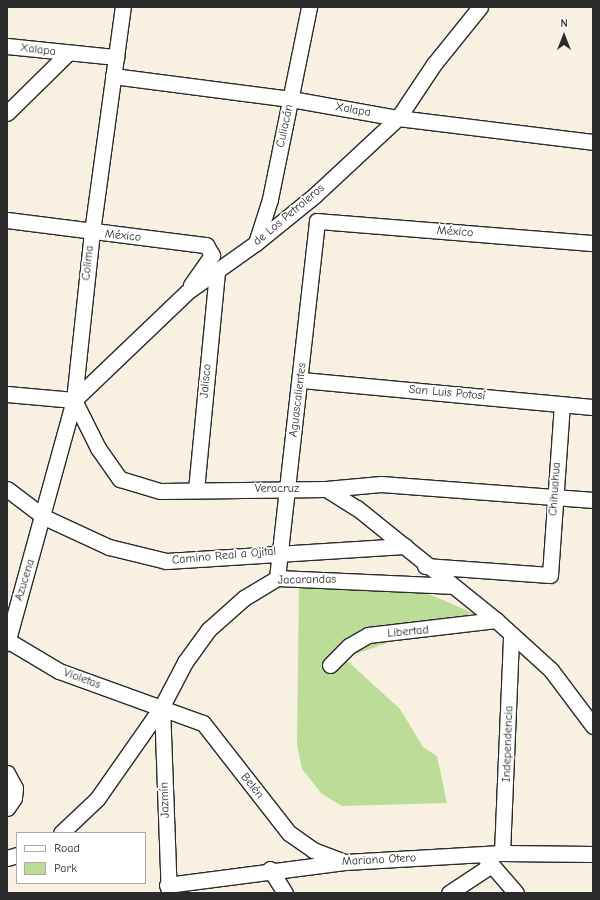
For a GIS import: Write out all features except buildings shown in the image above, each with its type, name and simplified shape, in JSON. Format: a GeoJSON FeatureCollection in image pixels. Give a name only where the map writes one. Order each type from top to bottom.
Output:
{"type":"FeatureCollection","features":[{"type":"Feature","properties":{"kind":"street","name":"Colima"},"geometry":{"type":"LineString","coordinates":[[44,517],[74,400],[92,232],[123,7]]}},
{"type":"Feature","properties":{"kind":"street","name":"Culiacán"},"geometry":{"type":"LineString","coordinates":[[256,243],[270,199],[309,7]]}},
{"type":"Feature","properties":{"kind":"street","name":"de Los Petroleros"},"geometry":{"type":"LineString","coordinates":[[74,400],[187,292],[256,243],[315,195],[398,118],[434,64],[480,7]]}},
{"type":"Feature","properties":{"kind":"street","name":"Xalapa"},"geometry":{"type":"LineString","coordinates":[[7,46],[116,57]]}},
{"type":"Feature","properties":{"kind":"street"},"geometry":{"type":"LineString","coordinates":[[7,113],[68,53]]}},
{"type":"Feature","properties":{"kind":"street","name":"Xalapa"},"geometry":{"type":"LineString","coordinates":[[113,76],[290,99],[398,118],[593,142]]}},
{"type":"Feature","properties":{"kind":"street","name":"México"},"geometry":{"type":"LineString","coordinates":[[7,220],[92,232],[206,244],[212,255],[187,292]]}},
{"type":"Feature","properties":{"kind":"street","name":"México"},"geometry":{"type":"LineString","coordinates":[[317,222],[593,243]]}},
{"type":"Feature","properties":{"kind":"street","name":"Aguascalientes"},"geometry":{"type":"LineString","coordinates":[[277,578],[301,380],[317,222]]}},
{"type":"Feature","properties":{"kind":"street","name":"Jalisco"},"geometry":{"type":"LineString","coordinates":[[196,490],[217,272]]}},
{"type":"Feature","properties":{"kind":"street","name":"San Luis Potosí"},"geometry":{"type":"LineString","coordinates":[[301,380],[593,407]]}},
{"type":"Feature","properties":{"kind":"street"},"geometry":{"type":"LineString","coordinates":[[7,394],[74,400]]}},
{"type":"Feature","properties":{"kind":"street","name":"Veracruz"},"geometry":{"type":"LineString","coordinates":[[74,400],[98,448],[120,479],[160,491],[326,489],[381,484],[554,495],[593,500]]}},
{"type":"Feature","properties":{"kind":"street","name":"Chihuahua"},"geometry":{"type":"LineString","coordinates":[[425,566],[550,575],[554,495],[562,404]]}},
{"type":"Feature","properties":{"kind":"street","name":"Camino Real a Ojital"},"geometry":{"type":"LineString","coordinates":[[7,489],[44,517],[109,547],[166,561],[279,552],[405,546]]}},
{"type":"Feature","properties":{"kind":"street"},"geometry":{"type":"LineString","coordinates":[[326,489],[357,508],[405,546],[425,566],[496,620],[511,636],[550,670],[593,726]]}},
{"type":"Feature","properties":{"kind":"street","name":"Azucena"},"geometry":{"type":"LineString","coordinates":[[7,643],[44,517]]}},
{"type":"Feature","properties":{"kind":"street","name":"Jacarandas"},"geometry":{"type":"LineString","coordinates":[[62,832],[98,798],[162,706],[185,662],[208,630],[244,598],[277,578],[450,586]]}},
{"type":"Feature","properties":{"kind":"street","name":"Libertad"},"geometry":{"type":"LineString","coordinates":[[330,665],[349,646],[368,636],[496,620]]}},
{"type":"Feature","properties":{"kind":"street","name":"Independencia"},"geometry":{"type":"LineString","coordinates":[[502,853],[511,636]]}},
{"type":"Feature","properties":{"kind":"street","name":"Violetas"},"geometry":{"type":"LineString","coordinates":[[7,640],[59,671],[162,706]]}},
{"type":"Feature","properties":{"kind":"street","name":"Belén"},"geometry":{"type":"LineString","coordinates":[[162,706],[203,723],[289,833],[313,850],[345,862]]}},
{"type":"Feature","properties":{"kind":"street","name":"Jazmín"},"geometry":{"type":"LineString","coordinates":[[162,706],[168,889]]}},
{"type":"Feature","properties":{"kind":"street"},"geometry":{"type":"LineString","coordinates":[[7,773],[15,788],[14,798],[7,808]]}},
{"type":"Feature","properties":{"kind":"street","name":"Mariano Otero"},"geometry":{"type":"LineString","coordinates":[[168,889],[270,869],[345,862],[487,860],[502,853],[593,854]]}},
{"type":"Feature","properties":{"kind":"street"},"geometry":{"type":"LineString","coordinates":[[449,893],[487,860],[516,893]]}},
{"type":"Feature","properties":{"kind":"street"},"geometry":{"type":"LineString","coordinates":[[270,869],[285,893]]}},
{"type":"Feature","properties":{"kind":"green space"},"geometry":{"type":"Polygon","coordinates":[[[299,581],[429,594],[473,613],[344,658],[400,709],[423,747],[437,756],[447,803],[342,806],[322,794],[302,769],[297,744],[299,581]]]}}]}
